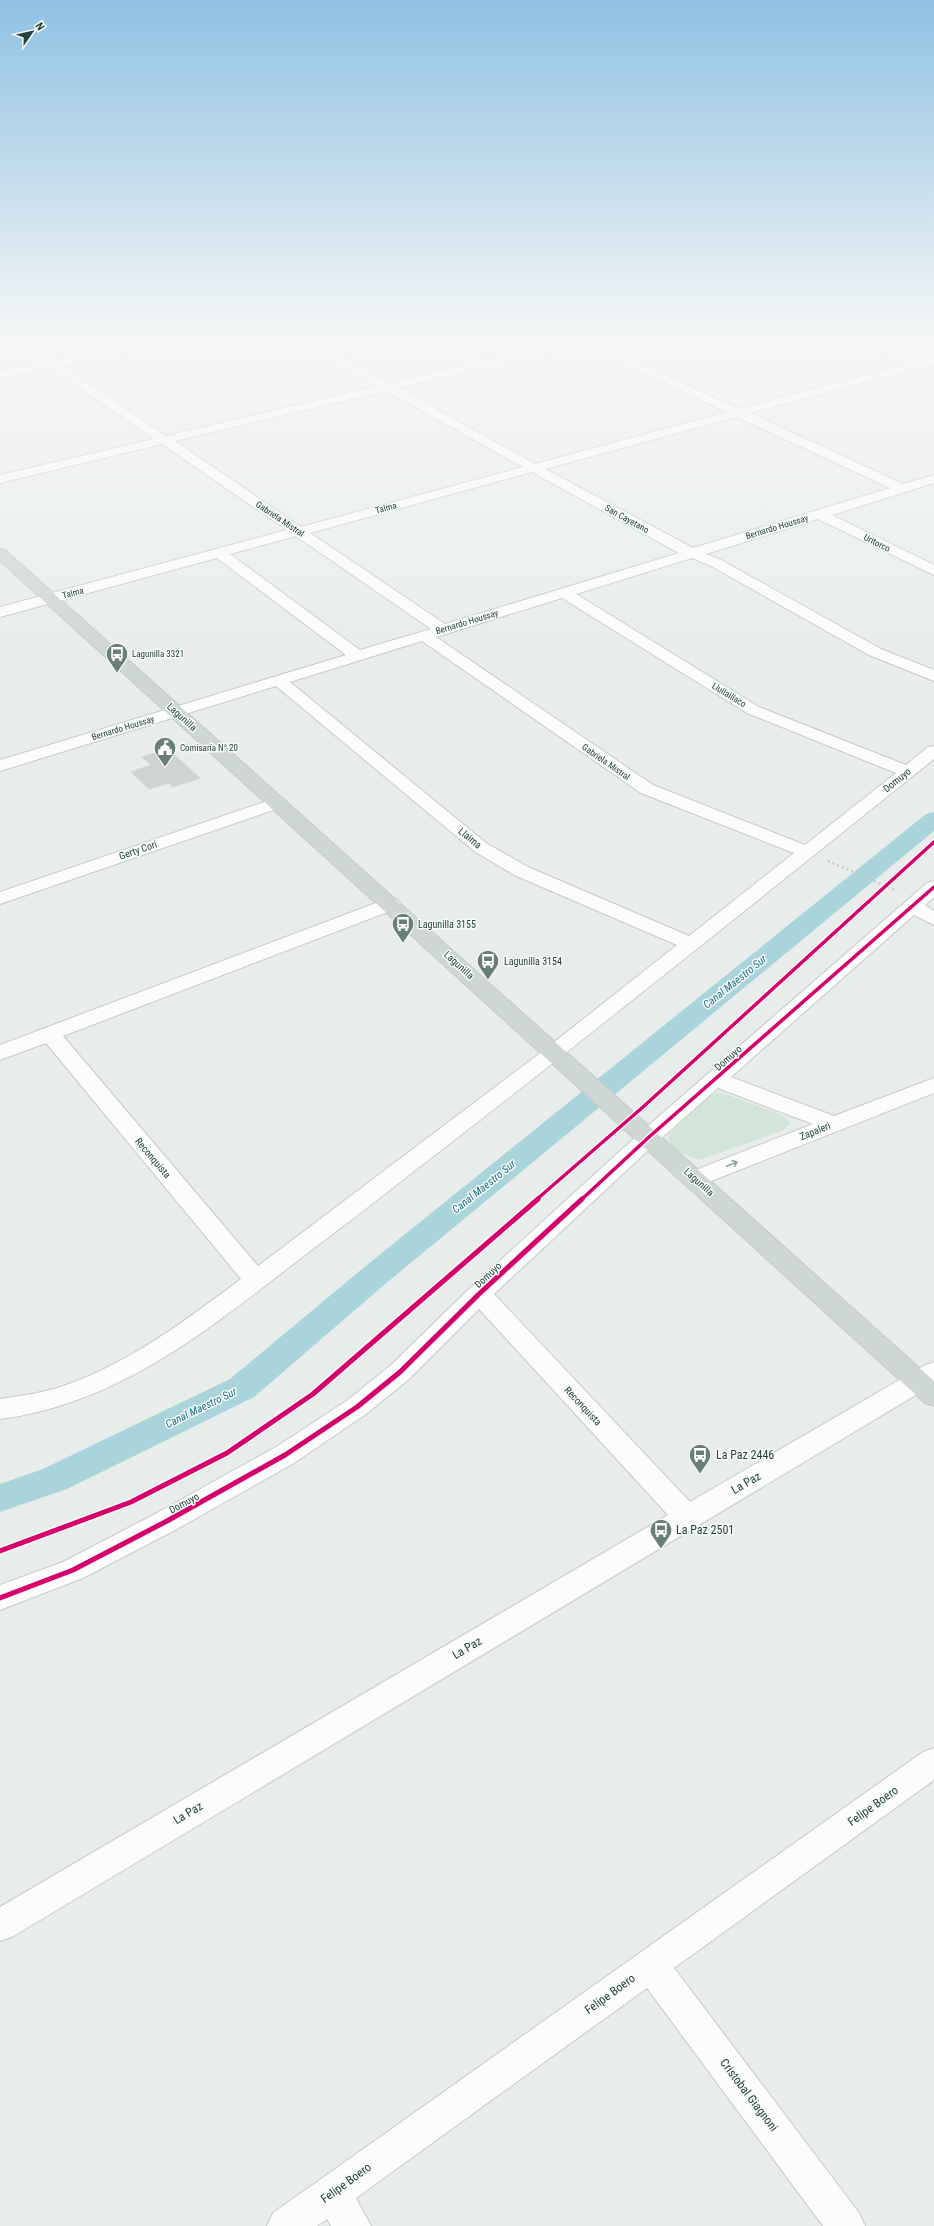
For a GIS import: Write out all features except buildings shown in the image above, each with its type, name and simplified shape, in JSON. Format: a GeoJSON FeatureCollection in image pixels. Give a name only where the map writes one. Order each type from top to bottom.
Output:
{"type":"FeatureCollection","features":[{"type":"Feature","properties":{"kind":"main road","name":"Lagunilla"},"geometry":{"type":"LineString","coordinates":[[0,553],[276,803],[391,904],[696,1179],[929,1383]]}},
{"type":"Feature","properties":{"kind":"street"},"geometry":{"type":"LineString","coordinates":[[0,479],[143,445]]}},
{"type":"Feature","properties":{"kind":"street","name":"Gabriela Mistral"},"geometry":{"type":"LineString","coordinates":[[171,445],[443,630]]}},
{"type":"Feature","properties":{"kind":"street","name":"San Cayetano"},"geometry":{"type":"LineString","coordinates":[[492,445],[692,553],[716,563],[875,652],[934,676]]}},
{"type":"Feature","properties":{"kind":"street","name":"Talma"},"geometry":{"type":"LineString","coordinates":[[0,612],[620,445]]}},
{"type":"Feature","properties":{"kind":"street"},"geometry":{"type":"LineString","coordinates":[[807,445],[902,489]]}},
{"type":"Feature","properties":{"kind":"street","name":"Bernardo Houssay"},"geometry":{"type":"LineString","coordinates":[[0,766],[934,479]]}},
{"type":"Feature","properties":{"kind":"street","name":"Uritorco"},"geometry":{"type":"LineString","coordinates":[[819,514],[934,571]]}},
{"type":"Feature","properties":{"kind":"street"},"geometry":{"type":"LineString","coordinates":[[219,553],[358,656]]}},
{"type":"Feature","properties":{"kind":"street","name":"Llullaillaco"},"geometry":{"type":"LineString","coordinates":[[564,593],[753,710],[907,772]]}},
{"type":"Feature","properties":{"kind":"street","name":"Gabriela Mistral"},"geometry":{"type":"LineString","coordinates":[[424,636],[647,789],[807,852]]}},
{"type":"Feature","properties":{"kind":"street","name":"Llaima"},"geometry":{"type":"LineString","coordinates":[[278,680],[480,847],[497,858],[521,872],[692,944]]}},
{"type":"Feature","properties":{"kind":"street","name":"Domuyo"},"geometry":{"type":"LineString","coordinates":[[2,1405],[69,1395],[107,1378],[188,1329],[256,1282],[555,1052],[934,751]]}},
{"type":"Feature","properties":{"kind":"street","name":"Gerty Cori"},"geometry":{"type":"LineString","coordinates":[[0,898],[276,803]]}},
{"type":"Feature","properties":{"kind":"street","name":"Domuyo"},"geometry":{"type":"LineString","coordinates":[[0,1598],[73,1570],[208,1499],[285,1455],[357,1406],[400,1372],[479,1294],[649,1137],[934,888]]}},
{"type":"Feature","properties":{"kind":"street"},"geometry":{"type":"LineString","coordinates":[[0,1054],[391,904]]}},
{"type":"Feature","properties":{"kind":"street"},"geometry":{"type":"LineString","coordinates":[[912,906],[934,919]]}},
{"type":"Feature","properties":{"kind":"street","name":"Reconquista"},"geometry":{"type":"LineString","coordinates":[[50,1034],[256,1282]]}},
{"type":"Feature","properties":{"kind":"street"},"geometry":{"type":"LineString","coordinates":[[716,1079],[833,1124]]}},
{"type":"Feature","properties":{"kind":"street","name":"Zapaleri"},"geometry":{"type":"LineString","coordinates":[[696,1179],[934,1085]]}},
{"type":"Feature","properties":{"kind":"street","name":"Reconquista"},"geometry":{"type":"LineString","coordinates":[[479,1294],[687,1517]]}},
{"type":"Feature","properties":{"kind":"street","name":"La Paz"},"geometry":{"type":"LineString","coordinates":[[0,1925],[687,1517],[929,1383]]}},
{"type":"Feature","properties":{"kind":"street","name":"Felipe Boero"},"geometry":{"type":"LineString","coordinates":[[286,2226],[651,1964],[930,1771]]}},
{"type":"Feature","properties":{"kind":"street","name":"Cristobal Giagnoni"},"geometry":{"type":"LineString","coordinates":[[651,1964],[846,2226]]}},
{"type":"Feature","properties":{"kind":"street"},"geometry":{"type":"LineString","coordinates":[[332,2193],[352,2226]]}},
{"type":"Feature","properties":{"kind":"path"},"geometry":{"type":"LineString","coordinates":[[845,868],[889,885],[881,892]]}},
{"type":"Feature","properties":{"kind":"green space"},"geometry":{"type":"Polygon","coordinates":[[[717,1093],[726,1094],[784,1116],[790,1123],[784,1130],[700,1160],[679,1151],[672,1146],[669,1142],[669,1134],[710,1096],[717,1093]]]}},
{"type":"Feature","properties":{"kind":"waterway","name":"Canal Maestro Sur"},"geometry":{"type":"LineString","coordinates":[[0,1498],[55,1479],[242,1388],[373,1277],[934,819]]}},
{"type":"Feature","properties":{"kind":"cycle path"},"geometry":{"type":"LineString","coordinates":[[0,1551],[131,1502],[227,1453],[313,1394],[643,1107],[934,842]]}},
{"type":"Feature","properties":{"kind":"cycle path"},"geometry":{"type":"LineString","coordinates":[[0,1598],[73,1570],[167,1521],[285,1455],[357,1407],[400,1372],[479,1294],[649,1137],[934,887]]}},
{"type":"Feature","properties":{"kind":"place","name":"Lagunilla 3321"},"geometry":{"type":"Point","coordinates":[117,674]}},
{"type":"Feature","properties":{"kind":"place","name":"Comisaría N° 20"},"geometry":{"type":"Point","coordinates":[165,768]}},
{"type":"Feature","properties":{"kind":"place","name":"Lagunilla 3155"},"geometry":{"type":"Point","coordinates":[403,944]}},
{"type":"Feature","properties":{"kind":"place","name":"Lagunilla 3154"},"geometry":{"type":"Point","coordinates":[488,980]}},
{"type":"Feature","properties":{"kind":"place","name":"La Paz 2446"},"geometry":{"type":"Point","coordinates":[700,1474]}},
{"type":"Feature","properties":{"kind":"place","name":"La Paz 2501"},"geometry":{"type":"Point","coordinates":[661,1550]}}]}
